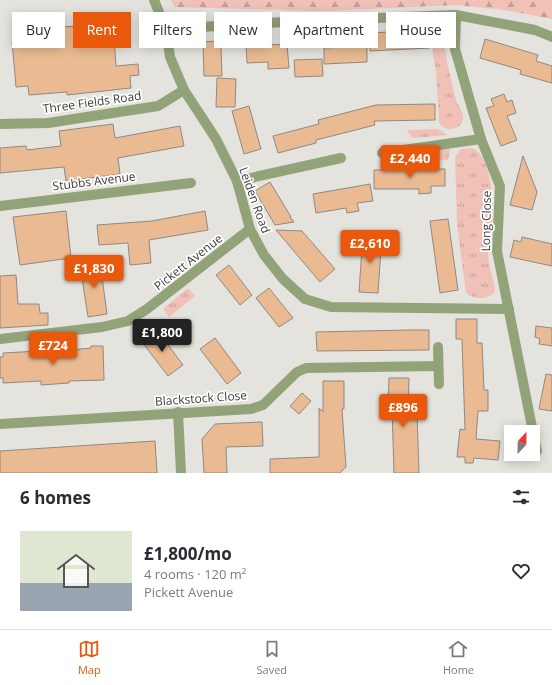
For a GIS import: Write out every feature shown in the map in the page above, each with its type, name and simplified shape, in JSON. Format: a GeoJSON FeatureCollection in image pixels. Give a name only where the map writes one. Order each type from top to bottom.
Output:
{"type":"FeatureCollection","features":[{"type":"Feature","properties":{"kind":"street","name":"Leiden Road"},"geometry":{"type":"LineString","coordinates":[[154,0],[159,12]]}},
{"type":"Feature","properties":{"kind":"street"},"geometry":{"type":"LineString","coordinates":[[456,15],[535,30],[552,37]]}},
{"type":"Feature","properties":{"kind":"street"},"geometry":{"type":"LineString","coordinates":[[206,27],[386,18]]}},
{"type":"Feature","properties":{"kind":"street","name":"Leiden Road"},"geometry":{"type":"LineString","coordinates":[[169,48],[170,57],[184,90],[216,139],[237,182],[250,229],[264,255],[283,279],[305,299],[331,307],[509,309]]}},
{"type":"Feature","properties":{"kind":"street","name":"Long Close"},"geometry":{"type":"LineString","coordinates":[[455,48],[481,139],[500,186],[497,251],[532,425]]}},
{"type":"Feature","properties":{"kind":"street","name":"Three Fields Road"},"geometry":{"type":"LineString","coordinates":[[0,124],[48,123],[158,106],[184,90]]}},
{"type":"Feature","properties":{"kind":"street"},"geometry":{"type":"LineString","coordinates":[[382,153],[481,139]]}},
{"type":"Feature","properties":{"kind":"street"},"geometry":{"type":"LineString","coordinates":[[237,182],[341,158]]}},
{"type":"Feature","properties":{"kind":"street","name":"Stubbs Avenue"},"geometry":{"type":"LineString","coordinates":[[0,206],[191,183]]}},
{"type":"Feature","properties":{"kind":"street","name":"Pickett Avenue"},"geometry":{"type":"LineString","coordinates":[[0,339],[102,327],[128,321],[147,309],[250,229]]}},
{"type":"Feature","properties":{"kind":"street"},"geometry":{"type":"LineString","coordinates":[[438,347],[439,384]]}},
{"type":"Feature","properties":{"kind":"street","name":"Blackstock Close"},"geometry":{"type":"LineString","coordinates":[[0,424],[178,412],[251,409],[263,405],[297,372],[306,368],[438,366]]}},
{"type":"Feature","properties":{"kind":"street"},"geometry":{"type":"LineString","coordinates":[[178,412],[181,473]]}},
{"type":"Feature","properties":{"kind":"green space"},"geometry":{"type":"Polygon","coordinates":[[[171,0],[552,0],[552,19],[504,10],[456,5],[323,11],[174,7],[171,0]]]}},
{"type":"Feature","properties":{"kind":"green space"},"geometry":{"type":"Polygon","coordinates":[[[432,48],[445,48],[456,100],[463,115],[462,122],[457,128],[445,128],[441,126],[439,122],[436,71],[432,48]]]}},
{"type":"Feature","properties":{"kind":"green space"},"geometry":{"type":"Polygon","coordinates":[[[438,129],[447,135],[415,138],[411,137],[407,130],[438,129]]]}},
{"type":"Feature","properties":{"kind":"green space"},"geometry":{"type":"Polygon","coordinates":[[[472,148],[479,153],[485,162],[491,185],[493,211],[492,231],[488,255],[495,292],[485,298],[473,297],[466,293],[457,225],[455,157],[461,149],[472,148]]]}},
{"type":"Feature","properties":{"kind":"green space"},"geometry":{"type":"Polygon","coordinates":[[[430,149],[450,149],[448,160],[406,161],[409,153],[430,149]]]}},
{"type":"Feature","properties":{"kind":"green space"},"geometry":{"type":"Polygon","coordinates":[[[188,288],[195,296],[169,317],[163,309],[188,288]]]}},
{"type":"Feature","properties":{"kind":"building"},"geometry":{"type":"Polygon","coordinates":[[[73,26],[73,48],[115,48],[116,66],[138,64],[139,75],[130,76],[131,88],[67,95],[67,92],[29,95],[28,86],[16,87],[13,48],[65,48],[65,27],[73,26]]]}},
{"type":"Feature","properties":{"kind":"building"},"geometry":{"type":"Polygon","coordinates":[[[386,32],[386,48],[430,48],[370,51],[370,48],[378,48],[378,33],[386,32]]]}},
{"type":"Feature","properties":{"kind":"building"},"geometry":{"type":"Polygon","coordinates":[[[485,39],[538,55],[536,61],[552,66],[552,83],[520,74],[521,70],[480,58],[485,39]]]}},
{"type":"Feature","properties":{"kind":"building"},"geometry":{"type":"Polygon","coordinates":[[[214,41],[214,48],[221,48],[222,76],[204,76],[203,48],[206,48],[206,42],[214,41]]]}},
{"type":"Feature","properties":{"kind":"building"},"geometry":{"type":"Polygon","coordinates":[[[280,44],[280,48],[287,48],[289,68],[268,69],[268,62],[247,63],[246,48],[272,48],[272,45],[280,44]]]}},
{"type":"Feature","properties":{"kind":"building"},"geometry":{"type":"Polygon","coordinates":[[[324,48],[367,48],[367,62],[324,64],[324,48]]]}},
{"type":"Feature","properties":{"kind":"building"},"geometry":{"type":"Polygon","coordinates":[[[322,59],[323,76],[295,77],[294,60],[322,59]]]}},
{"type":"Feature","properties":{"kind":"building"},"geometry":{"type":"Polygon","coordinates":[[[217,78],[236,79],[235,107],[216,107],[217,78]]]}},
{"type":"Feature","properties":{"kind":"building"},"geometry":{"type":"Polygon","coordinates":[[[504,94],[507,102],[512,100],[516,113],[507,116],[517,140],[501,146],[486,108],[494,106],[491,99],[504,94]]]}},
{"type":"Feature","properties":{"kind":"building"},"geometry":{"type":"Polygon","coordinates":[[[435,104],[435,120],[374,121],[375,125],[316,140],[316,143],[278,153],[273,136],[319,124],[318,120],[376,105],[435,104]]]}},
{"type":"Feature","properties":{"kind":"building"},"geometry":{"type":"Polygon","coordinates":[[[249,106],[261,149],[244,154],[232,111],[249,106]]]}},
{"type":"Feature","properties":{"kind":"building"},"geometry":{"type":"Polygon","coordinates":[[[113,124],[115,138],[180,126],[184,146],[118,158],[120,174],[66,181],[64,167],[0,173],[0,148],[26,146],[27,150],[61,146],[59,131],[113,124]]]}},
{"type":"Feature","properties":{"kind":"building"},"geometry":{"type":"Polygon","coordinates":[[[523,156],[537,192],[532,210],[510,205],[523,156]]]}},
{"type":"Feature","properties":{"kind":"building"},"geometry":{"type":"Polygon","coordinates":[[[445,169],[445,186],[431,186],[431,193],[419,194],[419,189],[374,189],[374,170],[445,169]]]}},
{"type":"Feature","properties":{"kind":"building"},"geometry":{"type":"Polygon","coordinates":[[[270,182],[294,222],[275,225],[255,191],[270,182]]]}},
{"type":"Feature","properties":{"kind":"building"},"geometry":{"type":"Polygon","coordinates":[[[370,184],[373,201],[357,203],[359,211],[347,213],[346,208],[316,213],[313,194],[370,184]]]}},
{"type":"Feature","properties":{"kind":"building"},"geometry":{"type":"Polygon","coordinates":[[[66,211],[71,258],[20,265],[13,217],[66,211]]]}},
{"type":"Feature","properties":{"kind":"building"},"geometry":{"type":"Polygon","coordinates":[[[205,211],[208,230],[149,240],[151,263],[130,265],[128,243],[99,245],[97,225],[152,221],[205,211]]]}},
{"type":"Feature","properties":{"kind":"building"},"geometry":{"type":"Polygon","coordinates":[[[448,219],[458,290],[440,293],[430,221],[448,219]]]}},
{"type":"Feature","properties":{"kind":"building"},"geometry":{"type":"Polygon","coordinates":[[[276,230],[302,231],[335,269],[320,282],[276,230]]]}},
{"type":"Feature","properties":{"kind":"building"},"geometry":{"type":"Polygon","coordinates":[[[363,234],[382,235],[378,293],[359,292],[363,234]]]}},
{"type":"Feature","properties":{"kind":"building"},"geometry":{"type":"Polygon","coordinates":[[[522,237],[552,244],[552,266],[510,257],[514,240],[521,242],[522,237]]]}},
{"type":"Feature","properties":{"kind":"building"},"geometry":{"type":"Polygon","coordinates":[[[100,262],[107,314],[88,317],[80,265],[100,262]]]}},
{"type":"Feature","properties":{"kind":"building"},"geometry":{"type":"Polygon","coordinates":[[[229,265],[252,295],[240,305],[216,275],[229,265]]]}},
{"type":"Feature","properties":{"kind":"building"},"geometry":{"type":"Polygon","coordinates":[[[16,275],[18,304],[39,304],[40,313],[48,313],[48,325],[0,328],[0,276],[16,275]]]}},
{"type":"Feature","properties":{"kind":"building"},"geometry":{"type":"Polygon","coordinates":[[[269,288],[293,318],[279,327],[256,298],[269,288]]]}},
{"type":"Feature","properties":{"kind":"building"},"geometry":{"type":"Polygon","coordinates":[[[456,319],[477,319],[477,343],[482,343],[484,390],[488,390],[488,411],[478,411],[476,439],[500,441],[498,460],[474,458],[473,463],[465,463],[465,457],[457,457],[460,429],[465,430],[462,339],[456,339],[456,319]]]}},
{"type":"Feature","properties":{"kind":"building"},"geometry":{"type":"Polygon","coordinates":[[[536,326],[552,328],[552,346],[539,344],[540,339],[535,337],[536,326]]]}},
{"type":"Feature","properties":{"kind":"building"},"geometry":{"type":"Polygon","coordinates":[[[157,330],[183,365],[168,376],[142,342],[157,330]]]}},
{"type":"Feature","properties":{"kind":"building"},"geometry":{"type":"Polygon","coordinates":[[[429,330],[429,350],[317,351],[316,332],[429,330]]]}},
{"type":"Feature","properties":{"kind":"building"},"geometry":{"type":"Polygon","coordinates":[[[215,338],[241,373],[227,384],[200,349],[215,338]]]}},
{"type":"Feature","properties":{"kind":"building"},"geometry":{"type":"Polygon","coordinates":[[[91,346],[103,346],[104,380],[69,381],[69,383],[41,385],[41,381],[3,383],[3,378],[0,378],[0,357],[3,357],[3,353],[39,351],[39,353],[91,348],[91,346]]]}},
{"type":"Feature","properties":{"kind":"building"},"geometry":{"type":"Polygon","coordinates":[[[546,374],[552,375],[552,411],[539,409],[546,374]]]}},
{"type":"Feature","properties":{"kind":"building"},"geometry":{"type":"Polygon","coordinates":[[[389,378],[409,378],[408,413],[417,412],[419,473],[394,473],[392,407],[388,407],[389,378]]]}},
{"type":"Feature","properties":{"kind":"building"},"geometry":{"type":"Polygon","coordinates":[[[323,381],[344,381],[344,409],[342,409],[346,467],[340,473],[270,473],[270,459],[319,457],[319,408],[323,412],[323,381]]]}},
{"type":"Feature","properties":{"kind":"building"},"geometry":{"type":"Polygon","coordinates":[[[302,393],[311,401],[299,414],[290,406],[302,393]]]}},
{"type":"Feature","properties":{"kind":"building"},"geometry":{"type":"Polygon","coordinates":[[[262,422],[263,446],[226,447],[227,473],[204,473],[202,439],[215,424],[262,422]]]}},
{"type":"Feature","properties":{"kind":"building"},"geometry":{"type":"Polygon","coordinates":[[[155,441],[157,473],[0,473],[0,451],[155,441]]]}}]}
